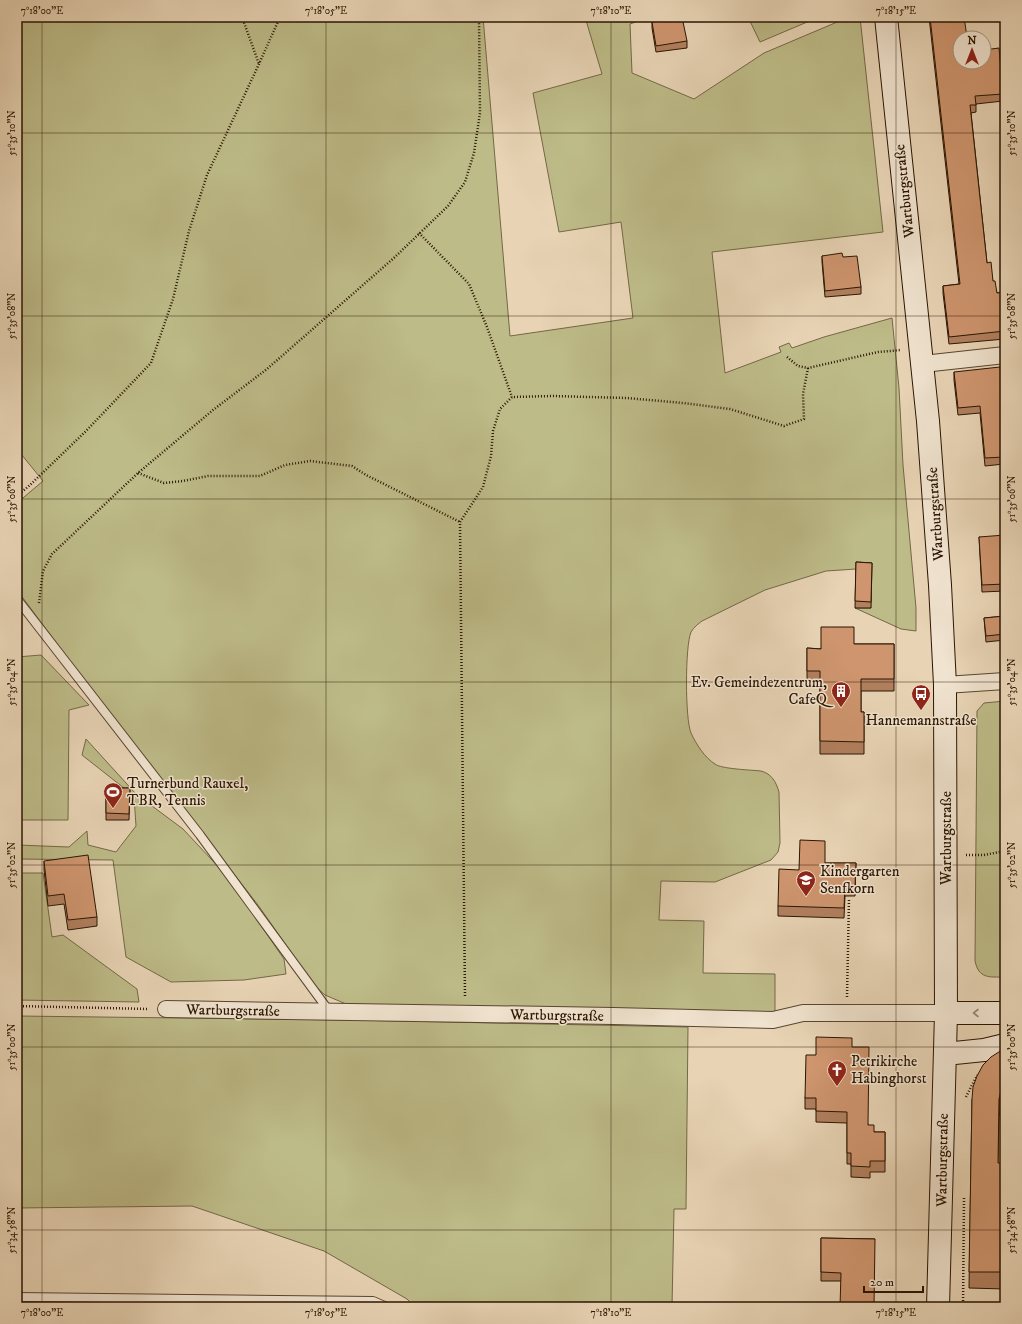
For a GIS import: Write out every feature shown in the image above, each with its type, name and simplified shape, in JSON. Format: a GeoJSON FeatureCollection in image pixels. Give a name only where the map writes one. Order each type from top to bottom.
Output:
{"type":"FeatureCollection","features":[{"type":"Feature","properties":{"kind":"main road","name":"Wartburgstraße"},"geometry":{"type":"LineString","coordinates":[[886,17],[922,356],[939,577],[945,685],[946,1013],[938,1307]]}},
{"type":"Feature","properties":{"kind":"main road"},"geometry":{"type":"LineString","coordinates":[[946,1013],[1005,1013]]}},
{"type":"Feature","properties":{"kind":"main road"},"geometry":{"type":"LineString","coordinates":[[945,1054],[995,1048]]}},
{"type":"Feature","properties":{"kind":"street"},"geometry":{"type":"LineString","coordinates":[[922,356],[1005,356]]}},
{"type":"Feature","properties":{"kind":"street"},"geometry":{"type":"LineString","coordinates":[[945,685],[1005,681]]}},
{"type":"Feature","properties":{"kind":"street","name":"Wartburgstraße"},"geometry":{"type":"LineString","coordinates":[[166,1009],[773,1020],[803,1013],[946,1013]]}},
{"type":"Feature","properties":{"kind":"lane"},"geometry":{"type":"LineString","coordinates":[[17,599],[34,623],[200,835],[329,1011]]}},
{"type":"Feature","properties":{"kind":"lane"},"geometry":{"type":"LineString","coordinates":[[17,1297],[53,1296],[373,1301],[386,1307]]}},
{"type":"Feature","properties":{"kind":"path"},"geometry":{"type":"LineString","coordinates":[[242,17],[260,64]]}},
{"type":"Feature","properties":{"kind":"path"},"geometry":{"type":"LineString","coordinates":[[17,496],[86,431],[151,363],[173,299],[189,231],[207,175],[260,64],[280,17]]}},
{"type":"Feature","properties":{"kind":"path"},"geometry":{"type":"LineString","coordinates":[[34,623],[38,613],[43,571],[52,554],[138,473],[213,410],[267,369],[395,257],[448,206],[464,182],[474,153],[481,100],[480,17]]}},
{"type":"Feature","properties":{"kind":"path"},"geometry":{"type":"LineString","coordinates":[[419,233],[469,284],[487,327],[512,398]]}},
{"type":"Feature","properties":{"kind":"path"},"geometry":{"type":"LineString","coordinates":[[787,357],[798,366],[808,368],[878,352],[922,356]]}},
{"type":"Feature","properties":{"kind":"path"},"geometry":{"type":"LineString","coordinates":[[466,1014],[460,522],[483,487],[491,456],[493,431],[500,409],[512,398],[553,396],[626,398],[730,409],[784,426],[804,419],[803,394],[808,368]]}},
{"type":"Feature","properties":{"kind":"path"},"geometry":{"type":"LineString","coordinates":[[138,473],[164,483],[208,476],[260,476],[285,465],[310,461],[352,466],[366,476],[460,522]]}},
{"type":"Feature","properties":{"kind":"path"},"geometry":{"type":"LineString","coordinates":[[946,855],[984,855],[1005,851]]}},
{"type":"Feature","properties":{"kind":"path"},"geometry":{"type":"LineString","coordinates":[[846,1013],[849,900]]}},
{"type":"Feature","properties":{"kind":"path"},"geometry":{"type":"LineString","coordinates":[[17,1006],[166,1009]]}},
{"type":"Feature","properties":{"kind":"path"},"geometry":{"type":"LineString","coordinates":[[964,1099],[975,1079],[985,1069],[995,1048]]}},
{"type":"Feature","properties":{"kind":"path"},"geometry":{"type":"LineString","coordinates":[[963,1307],[964,1191]]}},
{"type":"Feature","properties":{"kind":"shaded area"},"geometry":{"type":"Polygon","coordinates":[[[17,17],[483,17],[510,336],[633,318],[621,222],[559,232],[533,93],[602,74],[585,17],[649,17],[630,24],[632,73],[694,99],[764,53],[849,17],[860,17],[883,232],[712,252],[725,373],[781,352],[779,347],[789,343],[792,348],[824,337],[892,318],[899,388],[903,465],[916,608],[916,631],[901,629],[855,608],[871,608],[856,569],[826,571],[765,590],[702,621],[692,630],[689,640],[687,699],[689,725],[695,742],[708,758],[718,766],[761,771],[768,774],[773,779],[779,792],[780,843],[778,852],[771,860],[715,882],[661,881],[659,920],[704,921],[703,973],[775,974],[775,1016],[346,1004],[325,995],[314,985],[258,905],[105,708],[17,590],[17,503],[43,481],[17,449],[17,17]]]}},
{"type":"Feature","properties":{"kind":"shaded area"},"geometry":{"type":"Polygon","coordinates":[[[748,17],[819,17],[760,42],[748,17]]]}},
{"type":"Feature","properties":{"kind":"shaded area"},"geometry":{"type":"Polygon","coordinates":[[[41,655],[89,705],[69,710],[68,820],[17,820],[17,657],[41,655]]]}},
{"type":"Feature","properties":{"kind":"shaded area"},"geometry":{"type":"Polygon","coordinates":[[[1005,701],[1005,977],[990,977],[979,971],[975,961],[977,711],[984,703],[1005,701]]]}},
{"type":"Feature","properties":{"kind":"shaded area"},"geometry":{"type":"Polygon","coordinates":[[[86,739],[136,794],[183,829],[226,875],[284,959],[286,974],[244,980],[171,982],[126,957],[113,860],[17,859],[17,845],[69,847],[87,831],[88,845],[116,852],[136,826],[134,796],[82,755],[86,739]]]}},
{"type":"Feature","properties":{"kind":"shaded area"},"geometry":{"type":"Polygon","coordinates":[[[17,873],[43,873],[52,937],[63,935],[137,989],[139,1002],[17,1000],[17,873]]]}},
{"type":"Feature","properties":{"kind":"shaded area"},"geometry":{"type":"Polygon","coordinates":[[[17,1016],[349,1020],[688,1027],[686,1209],[674,1209],[672,1307],[415,1307],[407,1299],[324,1251],[192,1206],[17,1208],[17,1016]]]}},
{"type":"Feature","properties":{"kind":"building"},"geometry":{"type":"Polygon","coordinates":[[[682,17],[687,41],[656,46],[652,22],[682,17]]]}},
{"type":"Feature","properties":{"kind":"building"},"geometry":{"type":"Polygon","coordinates":[[[930,17],[964,17],[966,30],[952,30],[952,70],[992,70],[992,49],[999,48],[1003,94],[975,96],[976,105],[970,105],[987,263],[991,262],[993,281],[995,281],[997,293],[1005,292],[1005,331],[949,337],[943,286],[960,284],[930,17]]]}},
{"type":"Feature","properties":{"kind":"building"},"geometry":{"type":"Polygon","coordinates":[[[842,253],[843,257],[857,256],[861,287],[825,291],[822,256],[842,253]]]}},
{"type":"Feature","properties":{"kind":"building"},"geometry":{"type":"Polygon","coordinates":[[[1000,367],[1005,399],[1005,466],[1004,457],[985,458],[980,406],[958,408],[954,372],[1000,367]]]}},
{"type":"Feature","properties":{"kind":"building"},"geometry":{"type":"Polygon","coordinates":[[[1005,535],[1005,584],[982,585],[979,537],[1005,535]]]}},
{"type":"Feature","properties":{"kind":"building"},"geometry":{"type":"Polygon","coordinates":[[[856,562],[872,563],[871,602],[855,601],[856,562]]]}},
{"type":"Feature","properties":{"kind":"building"},"geometry":{"type":"Polygon","coordinates":[[[1005,616],[1005,634],[986,636],[984,618],[1005,616]]]}},
{"type":"Feature","properties":{"kind":"building","name":"Ev. Gemeindezentrum, CafeQ"},"geometry":{"type":"Polygon","coordinates":[[[821,627],[854,627],[854,644],[894,644],[894,679],[861,679],[861,712],[864,712],[864,742],[820,741],[820,671],[807,671],[807,648],[821,649],[821,627]]]}},
{"type":"Feature","properties":{"kind":"building"},"geometry":{"type":"Polygon","coordinates":[[[106,788],[130,788],[129,814],[106,813],[106,788]]]}},
{"type":"Feature","properties":{"kind":"building"},"geometry":{"type":"Polygon","coordinates":[[[800,840],[825,841],[825,863],[856,863],[855,886],[845,886],[844,908],[778,906],[779,869],[799,870],[800,840]]]}},
{"type":"Feature","properties":{"kind":"building"},"geometry":{"type":"Polygon","coordinates":[[[88,855],[97,917],[68,920],[64,894],[48,896],[44,861],[88,855]]]}},
{"type":"Feature","properties":{"kind":"building","name":"Petrikirche Habinghorst"},"geometry":{"type":"Polygon","coordinates":[[[816,1037],[852,1038],[852,1047],[869,1047],[868,1125],[874,1125],[874,1132],[885,1132],[885,1161],[870,1161],[870,1167],[851,1166],[851,1153],[847,1153],[847,1112],[816,1111],[816,1098],[805,1098],[806,1055],[816,1055],[816,1037]]]}},
{"type":"Feature","properties":{"kind":"building"},"geometry":{"type":"Polygon","coordinates":[[[1005,1049],[1005,1082],[999,1099],[998,1163],[1003,1163],[1003,1185],[1005,1186],[1005,1272],[969,1272],[973,1087],[983,1065],[991,1057],[1005,1049]]]}},
{"type":"Feature","properties":{"kind":"building"},"geometry":{"type":"Polygon","coordinates":[[[821,1238],[875,1239],[874,1307],[840,1307],[841,1273],[821,1272],[821,1238]]]}},
{"type":"Feature","properties":{"kind":"place","name":"Ev. Gemeindezentrum, CafeQ"},"geometry":{"type":"Point","coordinates":[841,708]}},
{"type":"Feature","properties":{"kind":"place","name":"Hannemannstraße"},"geometry":{"type":"Point","coordinates":[921,711]}},
{"type":"Feature","properties":{"kind":"place","name":"Turnerbund Rauxel, TBR, Tennis"},"geometry":{"type":"Point","coordinates":[113,809]}},
{"type":"Feature","properties":{"kind":"place","name":"Kindergarten Senfkorn"},"geometry":{"type":"Point","coordinates":[806,897]}},
{"type":"Feature","properties":{"kind":"place","name":"Petrikirche Habinghorst"},"geometry":{"type":"Point","coordinates":[837,1087]}}]}
